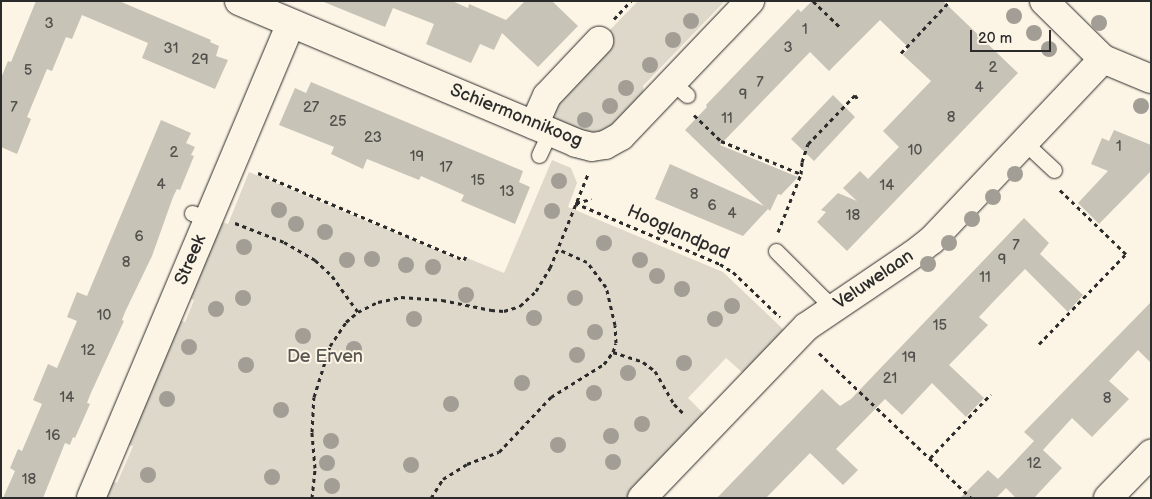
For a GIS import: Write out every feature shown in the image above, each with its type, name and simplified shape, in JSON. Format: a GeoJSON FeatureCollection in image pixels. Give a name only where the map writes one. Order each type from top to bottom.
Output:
{"type":"FeatureCollection","features":[{"type":"Feature","properties":{"kind":"street","name":"Schiermonnikoog"},"geometry":{"type":"LineString","coordinates":[[239,1],[541,137],[581,145],[605,146],[621,136],[680,89],[750,1]]}},
{"type":"Feature","properties":{"kind":"street"},"geometry":{"type":"LineString","coordinates":[[1044,1],[1104,58],[1151,79]]}},
{"type":"Feature","properties":{"kind":"street","name":"Streek"},"geometry":{"type":"LineString","coordinates":[[91,498],[211,218],[291,23]]}},
{"type":"Feature","properties":{"kind":"street"},"geometry":{"type":"LineString","coordinates":[[541,137],[547,96],[599,42]]}},
{"type":"Feature","properties":{"kind":"street","name":"Veluwelaan"},"geometry":{"type":"LineString","coordinates":[[642,498],[798,334],[831,309],[932,240],[1104,58]]}},
{"type":"Feature","properties":{"kind":"street"},"geometry":{"type":"LineString","coordinates":[[1108,498],[1151,454]]}},
{"type":"Feature","properties":{"kind":"lane"},"geometry":{"type":"LineString","coordinates":[[1024,142],[1054,177]]}},
{"type":"Feature","properties":{"kind":"lane"},"geometry":{"type":"LineString","coordinates":[[776,252],[824,299],[831,309]]}},
{"type":"Feature","properties":{"kind":"path"},"geometry":{"type":"LineString","coordinates":[[813,1],[841,28]]}},
{"type":"Feature","properties":{"kind":"path"},"geometry":{"type":"LineString","coordinates":[[901,53],[950,1]]}},
{"type":"Feature","properties":{"kind":"path"},"geometry":{"type":"LineString","coordinates":[[788,208],[801,174],[802,162],[808,144],[855,95],[857,98]]}},
{"type":"Feature","properties":{"kind":"path"},"geometry":{"type":"LineString","coordinates":[[695,116],[721,141],[801,174]]}},
{"type":"Feature","properties":{"kind":"path"},"geometry":{"type":"LineString","coordinates":[[312,498],[315,468],[312,416],[318,380],[330,346],[346,322],[358,312],[378,302],[401,297],[442,300],[504,311],[520,306],[540,286],[558,249],[590,168]]}},
{"type":"Feature","properties":{"kind":"path"},"geometry":{"type":"LineString","coordinates":[[250,169],[464,260],[466,256]]}},
{"type":"Feature","properties":{"kind":"path"},"geometry":{"type":"LineString","coordinates":[[1039,344],[1126,254],[1054,177]]}},
{"type":"Feature","properties":{"kind":"path"},"geometry":{"type":"LineString","coordinates":[[575,203],[592,199]]}},
{"type":"Feature","properties":{"kind":"path","name":"Hooglandpad"},"geometry":{"type":"LineString","coordinates":[[575,203],[720,264],[733,272],[784,320]]}},
{"type":"Feature","properties":{"kind":"path"},"geometry":{"type":"LineString","coordinates":[[211,218],[284,242],[315,260],[332,276],[358,312]]}},
{"type":"Feature","properties":{"kind":"path"},"geometry":{"type":"LineString","coordinates":[[431,498],[443,479],[459,468],[499,452],[551,397],[604,364],[613,352],[616,343],[615,325],[606,286],[587,262],[558,249]]}},
{"type":"Feature","properties":{"kind":"path"},"geometry":{"type":"LineString","coordinates":[[746,284],[750,280]]}},
{"type":"Feature","properties":{"kind":"path"},"geometry":{"type":"LineString","coordinates":[[817,350],[971,498]]}},
{"type":"Feature","properties":{"kind":"path"},"geometry":{"type":"LineString","coordinates":[[613,352],[643,362],[655,370],[674,404],[690,420]]}},
{"type":"Feature","properties":{"kind":"path"},"geometry":{"type":"LineString","coordinates":[[930,458],[991,394]]}},
{"type":"Feature","properties":{"kind":"green space"},"geometry":{"type":"Polygon","coordinates":[[[638,1],[725,1],[643,86],[644,98],[616,127],[590,136],[551,120],[554,102],[611,34],[609,31],[638,1]]]}},
{"type":"Feature","properties":{"kind":"green space","name":"De Erven"},"geometry":{"type":"Polygon","coordinates":[[[552,160],[571,168],[577,183],[568,207],[723,272],[784,330],[744,374],[726,358],[688,398],[705,415],[626,498],[104,498],[111,481],[117,483],[133,446],[126,444],[178,320],[185,322],[194,300],[188,297],[221,222],[228,224],[249,172],[465,262],[467,258],[504,273],[552,160]]]}},
{"type":"Feature","properties":{"kind":"building"},"geometry":{"type":"Polygon","coordinates":[[[36,1],[119,1],[211,40],[210,42],[219,46],[216,56],[228,60],[215,89],[142,58],[148,43],[82,15],[72,39],[66,37],[52,71],[47,69],[27,117],[31,119],[17,154],[1,147],[1,78],[8,61],[11,62],[36,1]]]}},
{"type":"Feature","properties":{"kind":"building"},"geometry":{"type":"Polygon","coordinates":[[[452,1],[468,8],[469,4],[506,20],[525,1],[552,1],[578,26],[538,67],[502,33],[494,50],[480,44],[471,63],[426,44],[434,24],[393,8],[385,27],[324,2],[452,1]]]}},
{"type":"Feature","properties":{"kind":"building"},"geometry":{"type":"Polygon","coordinates":[[[812,1],[943,1],[1018,73],[847,251],[817,222],[826,212],[821,210],[838,193],[857,201],[843,188],[860,171],[868,179],[899,147],[883,131],[931,81],[903,55],[909,48],[880,20],[829,71],[810,52],[720,145],[798,177],[781,195],[778,194],[770,211],[768,209],[743,236],[655,199],[670,164],[764,206],[685,130],[707,107],[706,105],[798,9],[801,12],[812,1]]]}},
{"type":"Feature","properties":{"kind":"building"},"geometry":{"type":"Polygon","coordinates":[[[311,82],[523,171],[519,182],[530,187],[515,224],[461,201],[464,195],[421,176],[419,180],[367,159],[363,169],[331,154],[334,147],[279,125],[295,88],[306,93],[311,82]]]}},
{"type":"Feature","properties":{"kind":"building"},"geometry":{"type":"Polygon","coordinates":[[[833,95],[855,117],[814,161],[791,139],[833,95]]]}},
{"type":"Feature","properties":{"kind":"building"},"geometry":{"type":"Polygon","coordinates":[[[161,120],[191,133],[186,143],[195,147],[191,155],[194,156],[180,190],[177,189],[173,197],[152,256],[125,312],[122,320],[124,321],[90,395],[87,403],[90,404],[75,438],[73,437],[70,445],[65,443],[43,498],[3,498],[15,471],[10,468],[18,449],[22,451],[42,404],[33,400],[48,364],[57,368],[77,321],[67,317],[77,292],[87,296],[161,120]]]}},
{"type":"Feature","properties":{"kind":"building"},"geometry":{"type":"Polygon","coordinates":[[[1114,130],[1151,145],[1151,171],[1099,224],[1078,203],[1108,171],[1091,164],[1102,138],[1109,141],[1114,130]]]}},
{"type":"Feature","properties":{"kind":"building"},"geometry":{"type":"Polygon","coordinates":[[[1024,218],[1049,243],[1040,254],[1083,295],[1068,312],[1025,269],[994,301],[979,317],[988,325],[949,365],[984,398],[966,417],[932,383],[902,415],[885,399],[836,449],[858,470],[843,485],[810,453],[766,498],[717,498],[822,389],[840,406],[851,399],[1024,218]]]}},
{"type":"Feature","properties":{"kind":"building"},"geometry":{"type":"Polygon","coordinates":[[[1151,302],[1151,363],[1138,350],[1109,381],[1129,399],[1092,437],[1072,418],[1043,450],[1062,468],[1034,498],[1016,498],[1006,488],[996,498],[960,498],[988,470],[998,479],[1034,441],[1024,432],[1151,302]]]}}]}
